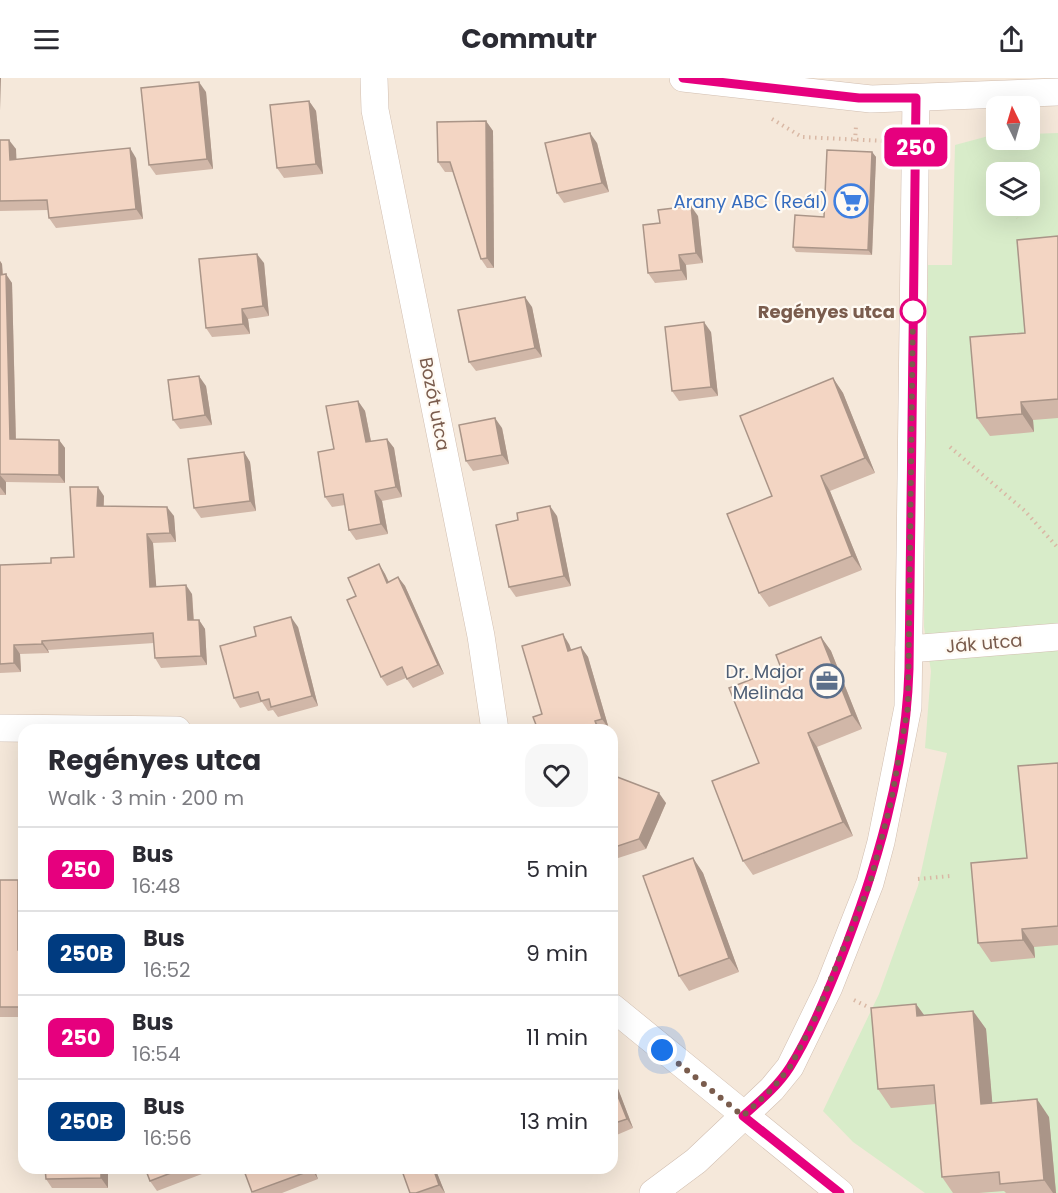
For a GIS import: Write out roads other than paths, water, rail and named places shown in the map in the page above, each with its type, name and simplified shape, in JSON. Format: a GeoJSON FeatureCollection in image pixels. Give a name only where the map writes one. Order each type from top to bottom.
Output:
{"type":"FeatureCollection","features":[{"type":"Feature","properties":{"kind":"street","name":"Bozót utca"},"geometry":{"type":"LineString","coordinates":[[374,78],[375,110],[482,636],[494,724]]}},
{"type":"Feature","properties":{"kind":"street"},"geometry":{"type":"LineString","coordinates":[[683,78],[865,99],[1058,92]]}},
{"type":"Feature","properties":{"kind":"street"},"geometry":{"type":"LineString","coordinates":[[653,1193],[696,1161],[772,1089],[790,1067],[829,987],[870,883],[901,751],[908,707],[916,98]]}},
{"type":"Feature","properties":{"kind":"street","name":"Ják utca"},"geometry":{"type":"LineString","coordinates":[[909,650],[1058,637]]}},
{"type":"Feature","properties":{"kind":"street"},"geometry":{"type":"LineString","coordinates":[[0,728],[18,728]]}},
{"type":"Feature","properties":{"kind":"street"},"geometry":{"type":"LineString","coordinates":[[618,1012],[840,1193]]}},
{"type":"Feature","properties":{"kind":"place","name":"Arany ABC (Reál)"},"geometry":{"type":"Point","coordinates":[851,201]}},
{"type":"Feature","properties":{"kind":"place","name":"Regényes utca"},"geometry":{"type":"Point","coordinates":[913,311]}},
{"type":"Feature","properties":{"kind":"place","name":"Dr. Major Melinda"},"geometry":{"type":"Point","coordinates":[827,681]}}]}
